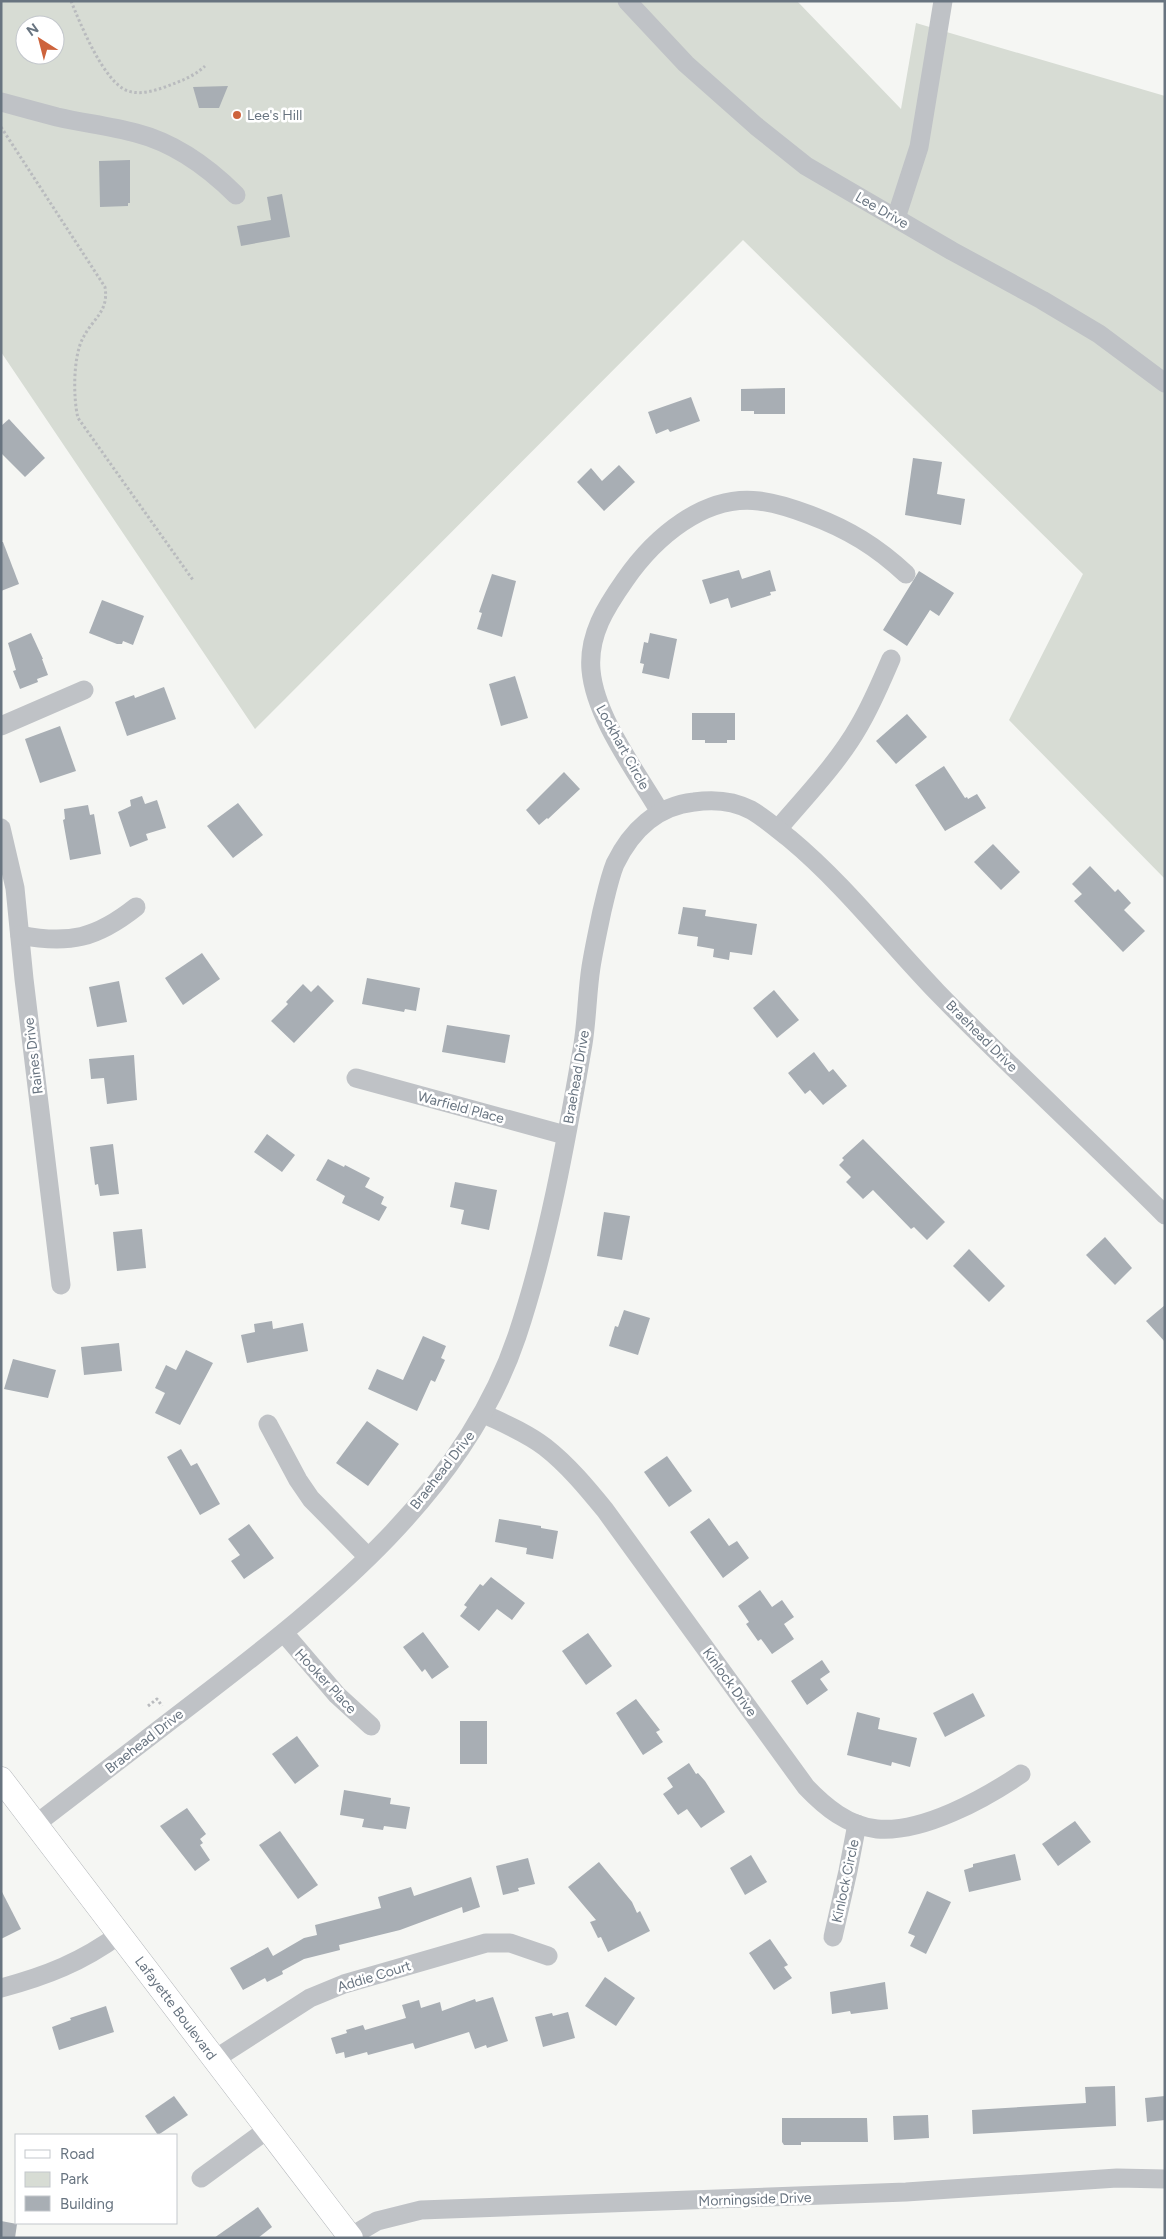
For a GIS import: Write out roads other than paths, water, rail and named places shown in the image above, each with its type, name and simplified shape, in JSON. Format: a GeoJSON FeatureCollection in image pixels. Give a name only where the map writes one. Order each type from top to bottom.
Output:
{"type":"FeatureCollection","features":[{"type":"Feature","properties":{"kind":"main road","name":"Lafayette Boulevard"},"geometry":{"type":"LineString","coordinates":[[1,1779],[350,2237]]}},
{"type":"Feature","properties":{"kind":"street","name":"Lee Drive"},"geometry":{"type":"LineString","coordinates":[[627,1],[686,64],[756,126],[806,166],[952,251],[1005,278],[1090,329],[1165,383]]}},
{"type":"Feature","properties":{"kind":"street"},"geometry":{"type":"LineString","coordinates":[[896,218],[919,147],[943,1]]}},
{"type":"Feature","properties":{"kind":"street"},"geometry":{"type":"LineString","coordinates":[[1,102],[56,117],[138,133],[167,144],[194,159],[236,195]]}},
{"type":"Feature","properties":{"kind":"street","name":"Lockhart Circle"},"geometry":{"type":"LineString","coordinates":[[660,812],[604,717],[596,696],[591,669],[594,633],[611,600],[636,564],[654,544],[679,525],[706,509],[729,502],[758,501],[798,511],[835,524],[861,538],[885,555],[906,574]]}},
{"type":"Feature","properties":{"kind":"street"},"geometry":{"type":"LineString","coordinates":[[778,829],[820,780],[858,728],[891,659]]}},
{"type":"Feature","properties":{"kind":"street"},"geometry":{"type":"LineString","coordinates":[[1,726],[84,690]]}},
{"type":"Feature","properties":{"kind":"street","name":"Braehead Drive"},"geometry":{"type":"LineString","coordinates":[[36,1824],[284,1634],[343,1582],[368,1557],[452,1461],[484,1414],[503,1373],[517,1334],[539,1260],[583,1043],[591,968],[607,886],[615,865],[628,841],[642,825],[660,812],[692,802],[715,800],[749,809],[778,829],[833,879],[937,992],[1165,1215]]}},
{"type":"Feature","properties":{"kind":"street","name":"Raines Drive"},"geometry":{"type":"LineString","coordinates":[[1,828],[15,888],[61,1285]]}},
{"type":"Feature","properties":{"kind":"street"},"geometry":{"type":"LineString","coordinates":[[20,935],[62,939],[85,936],[116,923],[136,907]]}},
{"type":"Feature","properties":{"kind":"street","name":"Warfield Place"},"geometry":{"type":"LineString","coordinates":[[356,1078],[565,1135]]}},
{"type":"Feature","properties":{"kind":"street","name":"Kinlock Drive"},"geometry":{"type":"LineString","coordinates":[[484,1414],[522,1432],[546,1447],[577,1477],[605,1510],[806,1787],[822,1804],[856,1824],[875,1829],[891,1829],[926,1822],[959,1810],[992,1794],[1021,1774]]}},
{"type":"Feature","properties":{"kind":"street"},"geometry":{"type":"LineString","coordinates":[[268,1424],[298,1480],[311,1499],[368,1557]]}},
{"type":"Feature","properties":{"kind":"street","name":"Hooker Place"},"geometry":{"type":"LineString","coordinates":[[284,1634],[337,1695],[371,1726]]}},
{"type":"Feature","properties":{"kind":"street","name":"Kinlock Circle"},"geometry":{"type":"LineString","coordinates":[[833,1937],[848,1871],[856,1824]]}},
{"type":"Feature","properties":{"kind":"street"},"geometry":{"type":"LineString","coordinates":[[1,1988],[38,1978],[70,1965],[120,1934]]}},
{"type":"Feature","properties":{"kind":"street","name":"Addie Court"},"geometry":{"type":"LineString","coordinates":[[215,2059],[297,2005],[344,1984],[486,1943],[510,1943],[548,1956]]}},
{"type":"Feature","properties":{"kind":"street"},"geometry":{"type":"LineString","coordinates":[[202,2178],[268,2129]]}},
{"type":"Feature","properties":{"kind":"street","name":"Morningside Drive"},"geometry":{"type":"LineString","coordinates":[[350,2237],[377,2222],[421,2210],[887,2193],[1117,2178],[1165,2179]]}},
{"type":"Feature","properties":{"kind":"place","name":"Lee's Hill"},"geometry":{"type":"Point","coordinates":[237,115]}}]}
